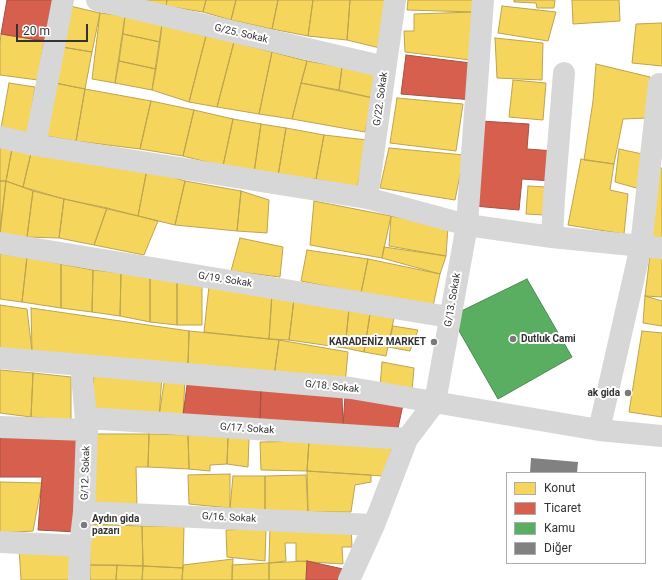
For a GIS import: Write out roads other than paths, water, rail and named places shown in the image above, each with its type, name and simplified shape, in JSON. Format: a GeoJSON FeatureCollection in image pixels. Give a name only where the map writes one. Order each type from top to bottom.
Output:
{"type":"FeatureCollection","features":[{"type":"Feature","properties":{"kind":"street"},"geometry":{"type":"LineString","coordinates":[[35,145],[63,0]]}},
{"type":"Feature","properties":{"kind":"street","name":"G/25. Sokak"},"geometry":{"type":"LineString","coordinates":[[97,0],[385,67]]}},
{"type":"Feature","properties":{"kind":"street","name":"G/22. Sokak"},"geometry":{"type":"LineString","coordinates":[[367,198],[395,0]]}},
{"type":"Feature","properties":{"kind":"street","name":"G/13. Sokak"},"geometry":{"type":"LineString","coordinates":[[349,580],[374,525],[408,439],[436,402],[466,225],[483,0]]}},
{"type":"Feature","properties":{"kind":"street"},"geometry":{"type":"LineString","coordinates":[[552,237],[564,73]]}},
{"type":"Feature","properties":{"kind":"street"},"geometry":{"type":"LineString","coordinates":[[599,430],[640,246],[659,84]]}},
{"type":"Feature","properties":{"kind":"street"},"geometry":{"type":"LineString","coordinates":[[0,137],[35,145],[367,198],[466,225],[552,237],[662,248]]}},
{"type":"Feature","properties":{"kind":"street","name":"G/19. Sokak"},"geometry":{"type":"LineString","coordinates":[[0,243],[450,317]]}},
{"type":"Feature","properties":{"kind":"street","name":"G/18. Sokak"},"geometry":{"type":"LineString","coordinates":[[0,358],[351,388],[599,430],[662,436]]}},
{"type":"Feature","properties":{"kind":"street","name":"G/12. Sokak"},"geometry":{"type":"LineString","coordinates":[[79,580],[80,546],[84,512],[87,424],[81,365]]}},
{"type":"Feature","properties":{"kind":"street","name":"G/17. Sokak"},"geometry":{"type":"LineString","coordinates":[[0,427],[87,424],[408,439]]}},
{"type":"Feature","properties":{"kind":"street","name":"G/16. Sokak"},"geometry":{"type":"LineString","coordinates":[[84,512],[374,525]]}},
{"type":"Feature","properties":{"kind":"street"},"geometry":{"type":"LineString","coordinates":[[0,542],[80,546]]}},
{"type":"Feature","properties":{"kind":"place","name":"Dutluk Cami"},"geometry":{"type":"Point","coordinates":[513,339]}},
{"type":"Feature","properties":{"kind":"place","name":"KARADENİZ MARKET"},"geometry":{"type":"Point","coordinates":[434,342]}},
{"type":"Feature","properties":{"kind":"place","name":"ak gida"},"geometry":{"type":"Point","coordinates":[628,393]}},
{"type":"Feature","properties":{"kind":"place","name":"Aydın gida pazarı"},"geometry":{"type":"Point","coordinates":[84,525]}}]}
